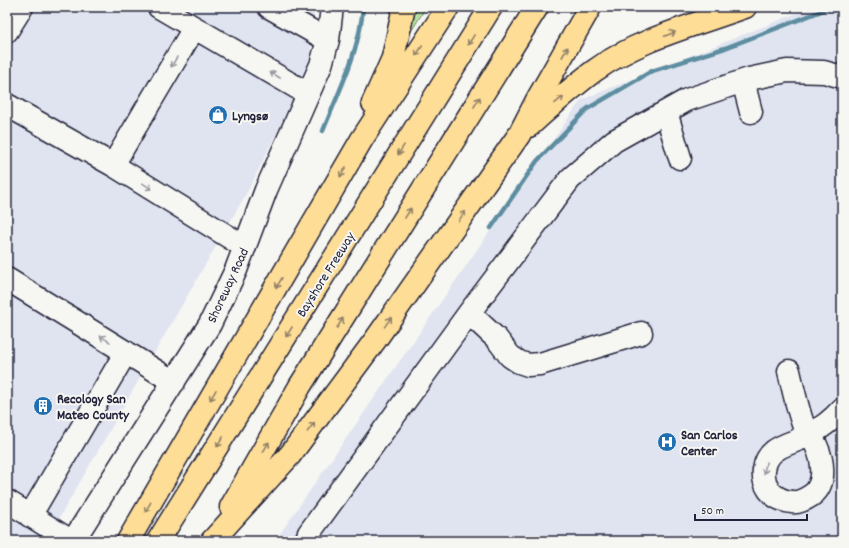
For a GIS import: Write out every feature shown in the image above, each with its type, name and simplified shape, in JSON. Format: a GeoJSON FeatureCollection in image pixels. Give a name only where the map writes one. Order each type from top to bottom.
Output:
{"type":"FeatureCollection","features":[{"type":"Feature","properties":{"kind":"highway"},"geometry":{"type":"LineString","coordinates":[[362,139],[373,101],[393,58],[404,7]]}},
{"type":"Feature","properties":{"kind":"highway"},"geometry":{"type":"LineString","coordinates":[[128,541],[362,139],[448,7]]}},
{"type":"Feature","properties":{"kind":"highway","name":"Bayshore Freeway"},"geometry":{"type":"LineString","coordinates":[[158,541],[491,7]]}},
{"type":"Feature","properties":{"kind":"highway"},"geometry":{"type":"LineString","coordinates":[[212,541],[300,386],[537,7]]}},
{"type":"Feature","properties":{"kind":"highway"},"geometry":{"type":"LineString","coordinates":[[212,541],[290,455],[376,339],[519,135],[537,100],[590,7]]}},
{"type":"Feature","properties":{"kind":"highway"},"geometry":{"type":"LineString","coordinates":[[519,135],[595,71],[619,56],[656,39],[745,7]]}},
{"type":"Feature","properties":{"kind":"street"},"geometry":{"type":"LineString","coordinates":[[7,31],[22,7]]}},
{"type":"Feature","properties":{"kind":"street"},"geometry":{"type":"LineString","coordinates":[[159,7],[308,94]]}},
{"type":"Feature","properties":{"kind":"street","name":"Shoreway Road"},"geometry":{"type":"LineString","coordinates":[[72,541],[210,324],[236,270],[266,190],[321,65],[328,40],[332,7]]}},
{"type":"Feature","properties":{"kind":"street"},"geometry":{"type":"LineString","coordinates":[[272,8],[328,40]]}},
{"type":"Feature","properties":{"kind":"street"},"geometry":{"type":"LineString","coordinates":[[113,165],[194,28]]}},
{"type":"Feature","properties":{"kind":"street"},"geometry":{"type":"LineString","coordinates":[[306,541],[310,533],[469,313],[570,179],[614,141],[687,100],[743,81],[787,71],[824,72],[842,77]]}},
{"type":"Feature","properties":{"kind":"street"},"geometry":{"type":"LineString","coordinates":[[743,81],[751,112]]}},
{"type":"Feature","properties":{"kind":"street"},"geometry":{"type":"LineString","coordinates":[[7,105],[113,165],[245,247]]}},
{"type":"Feature","properties":{"kind":"street"},"geometry":{"type":"LineString","coordinates":[[666,112],[680,158]]}},
{"type":"Feature","properties":{"kind":"street"},"geometry":{"type":"LineString","coordinates":[[7,279],[174,382]]}},
{"type":"Feature","properties":{"kind":"street"},"geometry":{"type":"LineString","coordinates":[[469,313],[496,339],[510,356],[519,362],[528,365],[540,364],[640,333]]}},
{"type":"Feature","properties":{"kind":"street"},"geometry":{"type":"LineString","coordinates":[[30,516],[126,352]]}},
{"type":"Feature","properties":{"kind":"street"},"geometry":{"type":"LineString","coordinates":[[784,372],[792,424],[800,439],[842,409]]}},
{"type":"Feature","properties":{"kind":"street"},"geometry":{"type":"LineString","coordinates":[[7,502],[72,541]]}},
{"type":"Feature","properties":{"kind":"shaded area"},"geometry":{"type":"Polygon","coordinates":[[[7,7],[315,7],[309,67],[250,187],[46,541],[7,541],[7,7]]]}},
{"type":"Feature","properties":{"kind":"shaded area"},"geometry":{"type":"Polygon","coordinates":[[[812,7],[842,7],[842,541],[275,541],[581,100],[812,7]]]}},
{"type":"Feature","properties":{"kind":"green space"},"geometry":{"type":"Polygon","coordinates":[[[414,7],[426,7],[409,35],[414,7]]]}},
{"type":"Feature","properties":{"kind":"waterway"},"geometry":{"type":"LineString","coordinates":[[323,131],[353,55],[358,39],[363,7]]}},
{"type":"Feature","properties":{"kind":"waterway"},"geometry":{"type":"LineString","coordinates":[[491,228],[537,161],[587,109],[652,71],[725,48],[819,12],[828,7]]}},
{"type":"Feature","properties":{"kind":"place","name":"Lyngsø"},"geometry":{"type":"Point","coordinates":[218,115]}},
{"type":"Feature","properties":{"kind":"place","name":"Recology San Mateo County"},"geometry":{"type":"Point","coordinates":[43,406]}},
{"type":"Feature","properties":{"kind":"place","name":"San Carlos Center"},"geometry":{"type":"Point","coordinates":[667,442]}}]}
